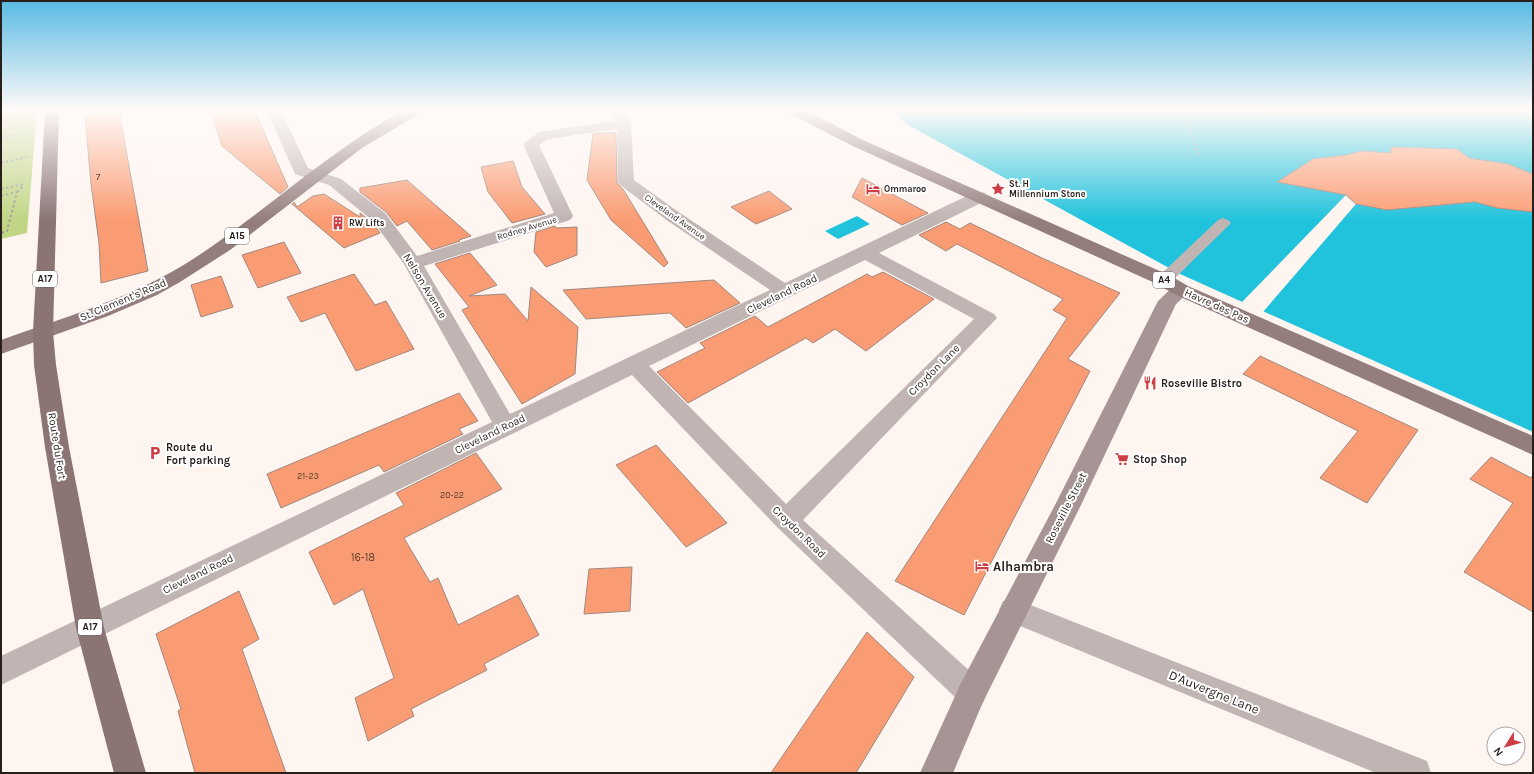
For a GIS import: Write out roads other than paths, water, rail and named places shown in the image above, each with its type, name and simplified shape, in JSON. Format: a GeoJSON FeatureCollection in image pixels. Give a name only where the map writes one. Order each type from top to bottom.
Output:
{"type":"FeatureCollection","features":[{"type":"Feature","properties":{"kind":"highway","name":"Route du Fort"},"geometry":{"type":"LineString","coordinates":[[51,147],[43,332],[45,365],[57,448],[90,628],[130,773]]}},
{"type":"Feature","properties":{"kind":"main road","name":"St. Clement's Road"},"geometry":{"type":"LineString","coordinates":[[1,347],[122,302],[163,285],[196,265],[243,232],[313,176],[355,147]]}},
{"type":"Feature","properties":{"kind":"main road","name":"Havre des Pas"},"geometry":{"type":"LineString","coordinates":[[867,147],[1533,446]]}},
{"type":"Feature","properties":{"kind":"main road","name":"Roseville Street"},"geometry":{"type":"LineString","coordinates":[[936,773],[972,693],[1013,610],[1068,505],[1168,301],[1172,285]]}},
{"type":"Feature","properties":{"kind":"street"},"geometry":{"type":"LineString","coordinates":[[290,147],[301,171],[313,176]]}},
{"type":"Feature","properties":{"kind":"street","name":"Rodney Avenue"},"geometry":{"type":"LineString","coordinates":[[413,263],[564,216],[532,147]]}},
{"type":"Feature","properties":{"kind":"street","name":"Cleveland Avenue"},"geometry":{"type":"LineString","coordinates":[[623,147],[626,182],[681,222],[785,292]]}},
{"type":"Feature","properties":{"kind":"street","name":"Nelson Avenue"},"geometry":{"type":"LineString","coordinates":[[313,176],[335,182],[378,217],[413,263],[506,426]]}},
{"type":"Feature","properties":{"kind":"street","name":"Cleveland Road"},"geometry":{"type":"LineString","coordinates":[[1,671],[979,197]]}},
{"type":"Feature","properties":{"kind":"street","name":"Croydon Lane"},"geometry":{"type":"LineString","coordinates":[[786,520],[987,318],[866,253]]}},
{"type":"Feature","properties":{"kind":"street","name":"Croydon Road"},"geometry":{"type":"LineString","coordinates":[[634,364],[786,520],[972,693]]}},
{"type":"Feature","properties":{"kind":"street","name":"D'Auvergne Lane"},"geometry":{"type":"LineString","coordinates":[[1013,610],[1415,773]]}},
{"type":"Feature","properties":{"kind":"lane"},"geometry":{"type":"LineString","coordinates":[[1172,285],[1223,223]]}},
{"type":"Feature","properties":{"kind":"water"},"geometry":{"type":"Polygon","coordinates":[[[948,147],[1533,147],[1533,432],[1180,274],[948,147]]]}},
{"type":"Feature","properties":{"kind":"water"},"geometry":{"type":"Polygon","coordinates":[[[857,216],[870,224],[838,239],[825,231],[857,216]]]}},
{"type":"Feature","properties":{"kind":"place","name":"Ommaroo"},"geometry":{"type":"Point","coordinates":[873,189]}},
{"type":"Feature","properties":{"kind":"place","name":"St. H Millennium Stone"},"geometry":{"type":"Point","coordinates":[998,189]}},
{"type":"Feature","properties":{"kind":"place","name":"RW Lifts"},"geometry":{"type":"Point","coordinates":[338,223]}},
{"type":"Feature","properties":{"kind":"place","name":"Roseville Bistro"},"geometry":{"type":"Point","coordinates":[1150,383]}},
{"type":"Feature","properties":{"kind":"place","name":"Route du Fort parking"},"geometry":{"type":"Point","coordinates":[155,453]}},
{"type":"Feature","properties":{"kind":"place","name":"Stop Shop"},"geometry":{"type":"Point","coordinates":[1122,459]}},
{"type":"Feature","properties":{"kind":"place","name":"Alhambra"},"geometry":{"type":"Point","coordinates":[982,566]}}]}
